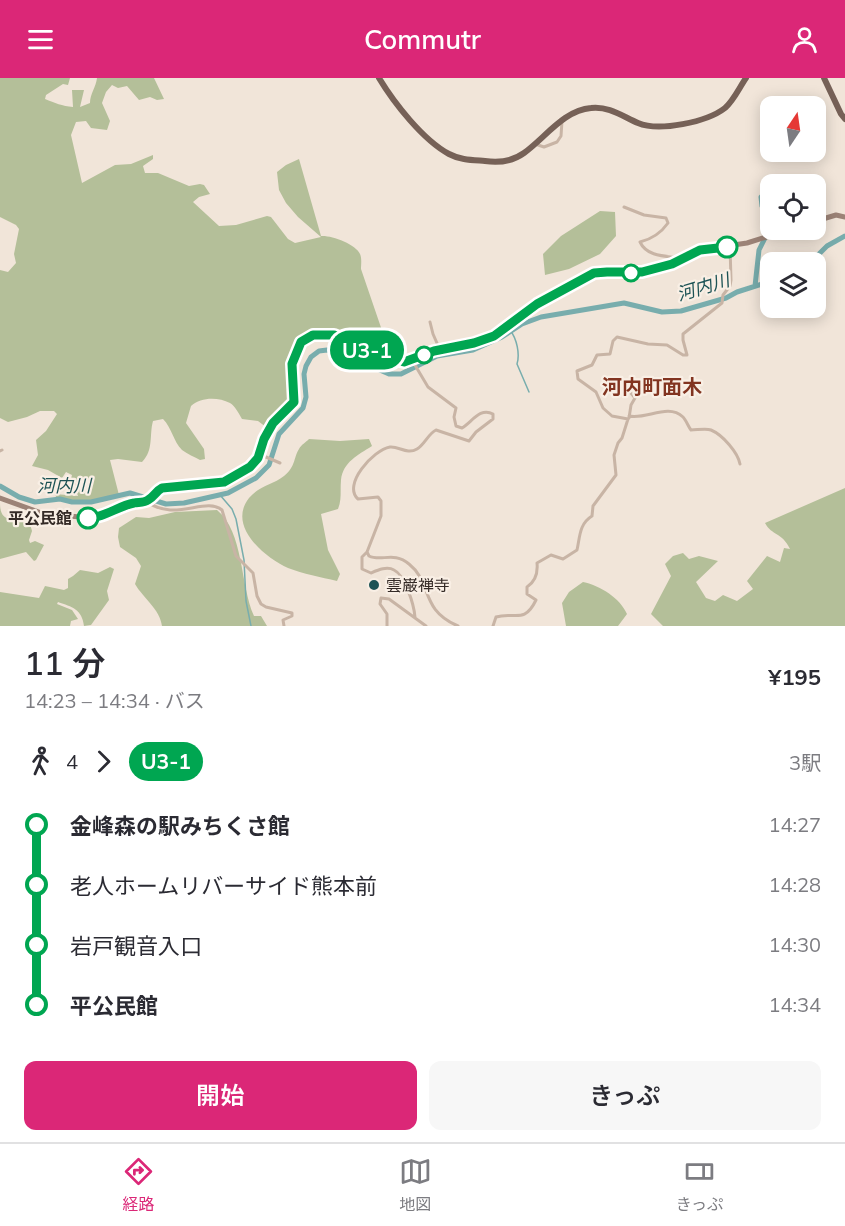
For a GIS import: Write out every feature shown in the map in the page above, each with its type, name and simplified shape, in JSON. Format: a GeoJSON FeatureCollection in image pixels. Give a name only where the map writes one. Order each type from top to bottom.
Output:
{"type":"FeatureCollection","features":[{"type":"Feature","properties":{"kind":"main road"},"geometry":{"type":"LineString","coordinates":[[379,78],[405,115],[448,154],[461,159],[504,161],[518,157],[576,112],[595,107],[609,109],[639,124],[652,127],[674,125],[714,114],[731,101],[746,78]]}},
{"type":"Feature","properties":{"kind":"main road"},"geometry":{"type":"LineString","coordinates":[[824,78],[845,119]]}},
{"type":"Feature","properties":{"kind":"main road"},"geometry":{"type":"LineString","coordinates":[[826,218],[837,215],[845,216]]}},
{"type":"Feature","properties":{"kind":"main road"},"geometry":{"type":"LineString","coordinates":[[0,498],[44,514],[93,518],[125,505],[148,500],[156,490],[162,488],[224,482],[255,464],[273,423],[294,402],[292,364],[297,349],[306,338],[313,335],[334,335],[397,361],[413,362],[440,350],[494,336],[537,304],[594,273],[642,272],[672,264],[700,250],[730,246],[760,238]]}},
{"type":"Feature","properties":{"kind":"street"},"geometry":{"type":"LineString","coordinates":[[535,144],[544,147],[557,142],[561,136],[562,121]]}},
{"type":"Feature","properties":{"kind":"street"},"geometry":{"type":"LineString","coordinates":[[624,207],[644,215],[666,218],[668,223],[659,234],[640,242],[656,255],[682,258]]}},
{"type":"Feature","properties":{"kind":"street"},"geometry":{"type":"LineString","coordinates":[[730,246],[730,286],[723,296],[722,303],[683,334],[687,353],[685,356],[667,345],[617,338],[613,341],[610,354],[597,355],[592,365],[578,372],[578,379],[596,392],[603,408],[612,416],[642,418],[662,411],[679,414],[691,430],[709,429],[717,434],[739,456],[740,464]]}},
{"type":"Feature","properties":{"kind":"street"},"geometry":{"type":"LineString","coordinates":[[430,322],[440,350]]}},
{"type":"Feature","properties":{"kind":"street"},"geometry":{"type":"LineString","coordinates":[[413,362],[428,387],[456,408],[454,422],[459,428],[467,425],[481,412],[491,412],[494,417],[469,441],[436,430],[432,431],[417,449],[409,452],[388,447],[368,460],[353,489],[358,499],[378,497],[381,501],[381,516],[368,552],[362,557],[362,568],[371,573],[385,568],[394,569],[401,576],[416,617]]}},
{"type":"Feature","properties":{"kind":"street"},"geometry":{"type":"LineString","coordinates":[[493,626],[496,617],[504,615],[519,617],[534,604],[536,600],[527,594],[527,587],[533,584],[538,562],[551,555],[563,559],[577,550],[582,526],[592,516],[593,506],[616,475],[613,460],[634,398],[630,392]]}},
{"type":"Feature","properties":{"kind":"street"},"geometry":{"type":"LineString","coordinates":[[260,454],[280,463]]}},
{"type":"Feature","properties":{"kind":"street"},"geometry":{"type":"LineString","coordinates":[[148,500],[156,509],[165,511],[213,505],[222,510],[236,556],[253,573],[257,596],[261,604],[292,613],[292,616],[284,620],[284,626]]}},
{"type":"Feature","properties":{"kind":"street"},"geometry":{"type":"LineString","coordinates":[[368,552],[373,558],[393,556],[408,562],[419,576],[433,608],[443,618],[458,626]]}},
{"type":"Feature","properties":{"kind":"street"},"geometry":{"type":"LineString","coordinates":[[387,626],[387,614],[380,604],[381,598],[389,599],[426,626]]}},
{"type":"Feature","properties":{"kind":"green space"},"geometry":{"type":"Polygon","coordinates":[[[0,78],[70,78],[68,85],[63,84],[46,95],[45,99],[73,107],[72,90],[84,90],[80,107],[90,103],[97,78],[154,78],[164,99],[157,100],[150,97],[139,100],[127,86],[118,88],[112,85],[106,92],[102,103],[110,121],[107,130],[91,128],[86,121],[76,122],[71,135],[82,183],[115,165],[131,164],[153,155],[153,159],[143,166],[145,173],[158,173],[189,186],[204,185],[210,194],[199,197],[193,202],[219,226],[236,225],[267,216],[271,217],[288,239],[295,243],[321,237],[298,217],[279,190],[277,172],[299,159],[321,236],[343,241],[358,250],[361,269],[388,348],[397,353],[396,360],[344,337],[311,329],[295,341],[288,366],[292,394],[289,403],[266,427],[258,421],[242,419],[234,406],[225,401],[210,399],[200,401],[191,406],[186,423],[204,449],[205,459],[200,460],[182,450],[163,419],[153,421],[150,447],[142,462],[110,460],[119,495],[112,499],[88,503],[56,497],[55,494],[78,496],[75,487],[70,484],[72,475],[66,472],[62,478],[48,470],[32,466],[38,455],[36,440],[46,431],[57,414],[54,411],[40,411],[8,422],[0,418],[0,270],[8,272],[16,263],[14,254],[19,229],[0,217],[0,78]]]}},
{"type":"Feature","properties":{"kind":"green space"},"geometry":{"type":"Polygon","coordinates":[[[600,211],[615,212],[616,236],[600,254],[569,269],[545,275],[543,254],[561,236],[600,211]]]}},
{"type":"Feature","properties":{"kind":"green space"},"geometry":{"type":"Polygon","coordinates":[[[309,439],[340,441],[369,439],[372,446],[345,468],[342,474],[338,509],[321,514],[328,550],[340,574],[337,581],[300,572],[279,563],[251,539],[242,519],[243,509],[249,498],[288,472],[300,448],[309,439]]]}},
{"type":"Feature","properties":{"kind":"green space"},"geometry":{"type":"Polygon","coordinates":[[[845,488],[845,626],[663,626],[651,614],[671,576],[665,564],[673,556],[683,553],[689,559],[699,556],[718,561],[696,582],[706,598],[715,601],[723,595],[737,601],[753,589],[747,581],[767,556],[780,562],[784,548],[790,549],[784,540],[765,523],[845,488]]]}},
{"type":"Feature","properties":{"kind":"green space"},"geometry":{"type":"Polygon","coordinates":[[[0,503],[2,514],[5,517],[30,524],[32,531],[30,543],[35,541],[44,545],[36,560],[34,561],[26,552],[0,559],[0,503]]]}},
{"type":"Feature","properties":{"kind":"green space"},"geometry":{"type":"Polygon","coordinates":[[[217,510],[226,520],[237,545],[249,603],[254,616],[261,616],[267,626],[162,626],[155,609],[135,584],[141,566],[136,558],[120,547],[119,528],[136,517],[149,518],[175,512],[217,510]]]}},
{"type":"Feature","properties":{"kind":"green space"},"geometry":{"type":"Polygon","coordinates":[[[110,567],[114,569],[107,591],[109,600],[91,625],[84,626],[79,612],[58,602],[57,604],[72,610],[78,619],[71,621],[70,626],[0,626],[0,592],[39,598],[45,586],[64,590],[68,588],[68,579],[80,570],[98,573],[110,567]]]}},
{"type":"Feature","properties":{"kind":"green space"},"geometry":{"type":"Polygon","coordinates":[[[583,582],[603,590],[624,608],[627,614],[618,626],[566,626],[562,603],[569,592],[583,582]]]}},
{"type":"Feature","properties":{"kind":"waterway","name":"河内川"},"geometry":{"type":"LineString","coordinates":[[821,252],[845,236]]}},
{"type":"Feature","properties":{"kind":"waterway"},"geometry":{"type":"LineString","coordinates":[[755,286],[759,250],[764,240]]}},
{"type":"Feature","properties":{"kind":"waterway","name":"河内川"},"geometry":{"type":"LineString","coordinates":[[0,486],[19,497],[35,502],[60,499],[72,502],[91,502],[130,493],[166,504],[184,503],[228,493],[256,478],[269,465],[279,434],[303,408],[306,397],[304,374],[306,366],[311,357],[319,351],[327,350],[343,354],[389,374],[401,374],[437,356],[473,350],[502,337],[522,324],[541,317],[624,303],[662,312],[681,311],[726,298],[760,285]]}},
{"type":"Feature","properties":{"kind":"waterway"},"geometry":{"type":"LineString","coordinates":[[510,330],[517,347],[517,364],[529,392]]}},
{"type":"Feature","properties":{"kind":"waterway"},"geometry":{"type":"LineString","coordinates":[[220,495],[232,509],[236,519],[244,560],[246,601],[251,626]]}},
{"type":"Feature","properties":{"kind":"bus line","name":"U3-1"},"geometry":{"type":"LineString","coordinates":[[88,518],[103,515],[125,505],[150,500],[156,490],[162,488],[224,482],[255,464],[264,439],[273,423],[294,402],[292,364],[301,342],[313,335],[341,337],[364,349],[404,362],[434,351],[474,343],[494,336],[537,304],[594,273],[642,272],[672,264],[693,252],[727,247]]}},
{"type":"Feature","properties":{"kind":"place","name":"平公民館"},"geometry":{"type":"Point","coordinates":[88,518]}},
{"type":"Feature","properties":{"kind":"place","name":"雲巌禅寺"},"geometry":{"type":"Point","coordinates":[374,585]}},
{"type":"Feature","properties":{"kind":"district","name":"河内町面木"},"geometry":{"type":"Point","coordinates":[652,386]}}]}
